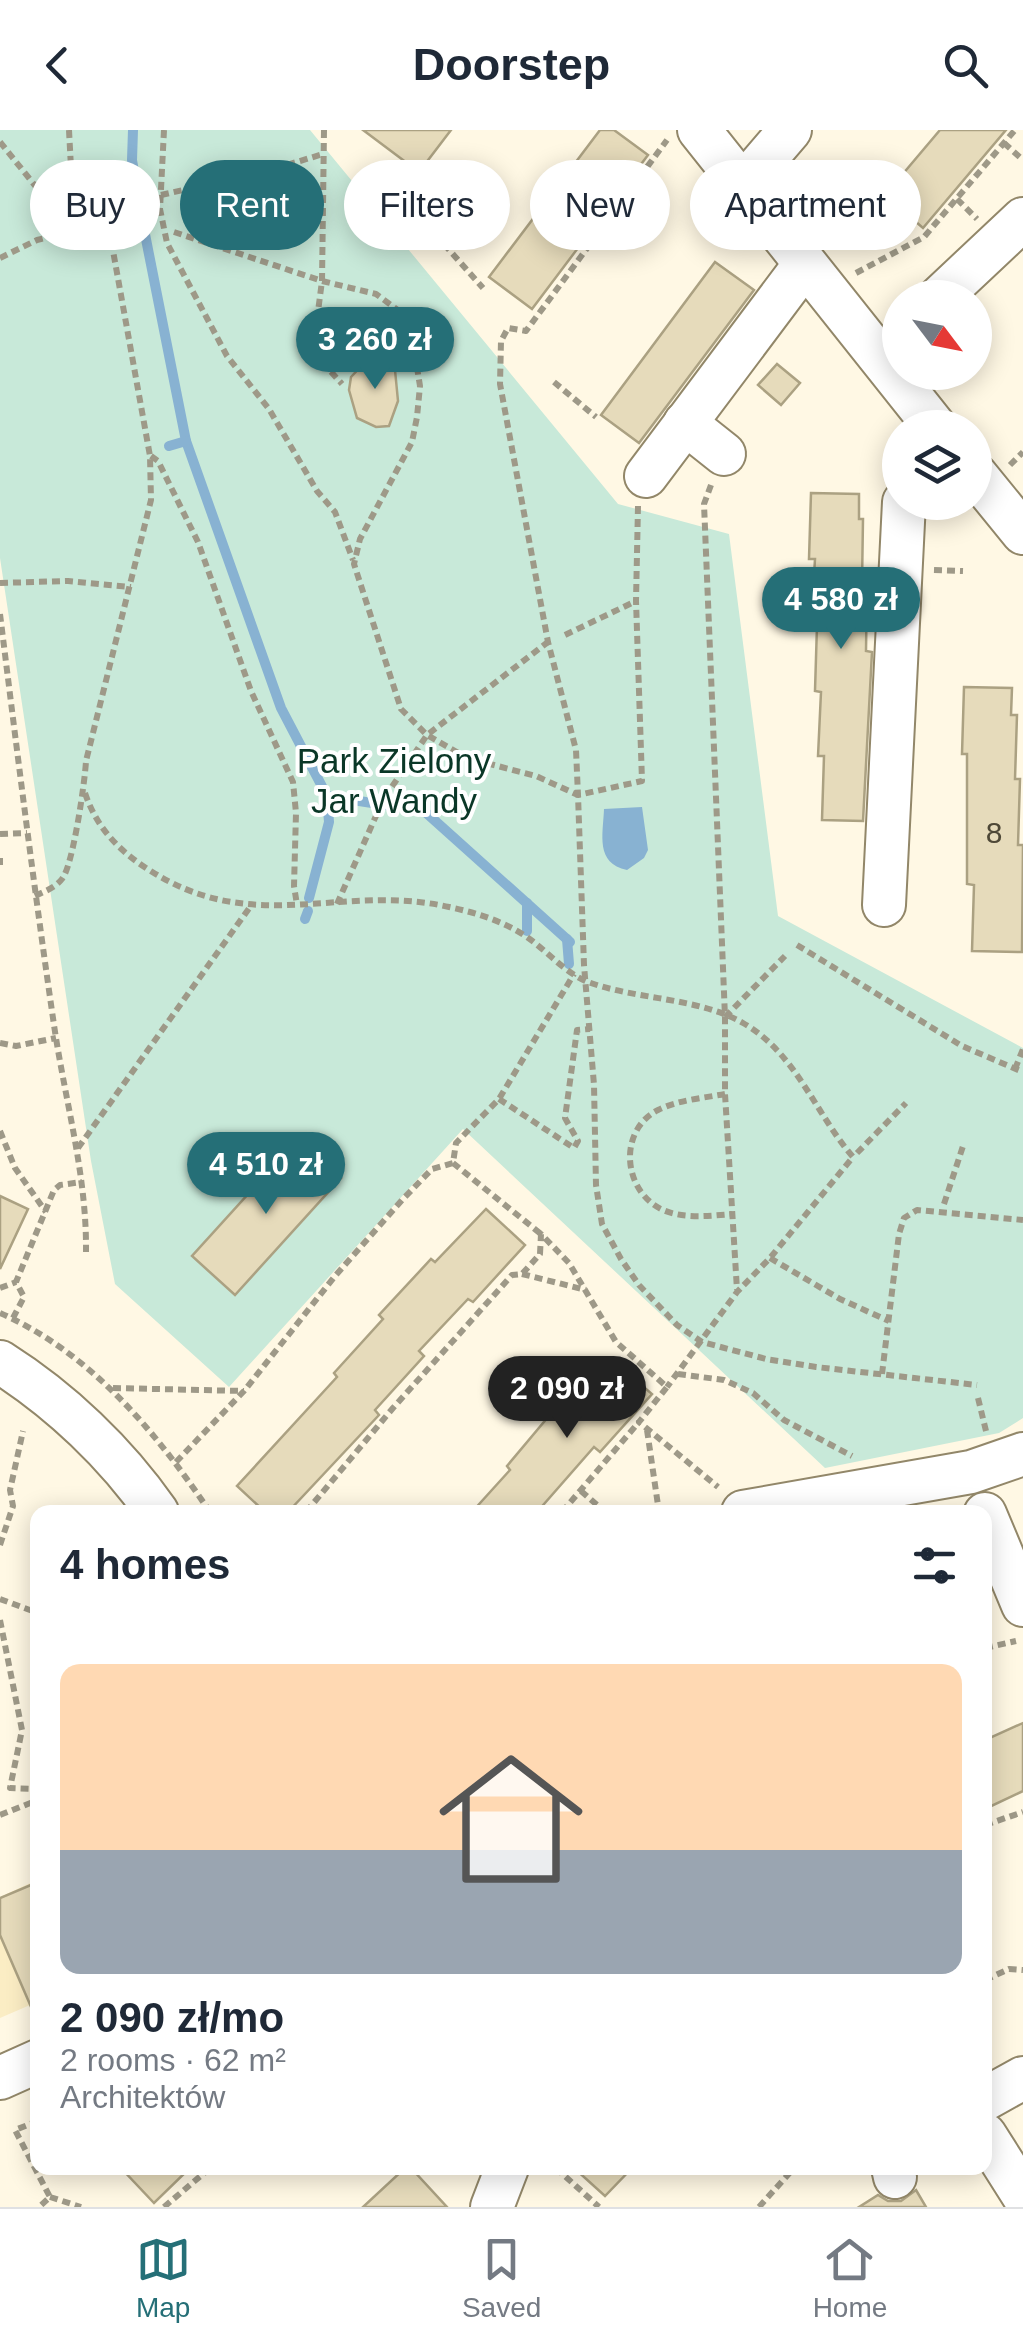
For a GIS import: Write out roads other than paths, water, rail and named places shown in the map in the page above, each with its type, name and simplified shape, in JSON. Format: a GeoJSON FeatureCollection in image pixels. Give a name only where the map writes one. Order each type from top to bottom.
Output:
{"type":"FeatureCollection","features":[{"type":"Feature","properties":{"kind":"street"},"geometry":{"type":"LineString","coordinates":[[764,160],[790,130]]}},
{"type":"Feature","properties":{"kind":"street"},"geometry":{"type":"LineString","coordinates":[[684,134],[714,160]]}},
{"type":"Feature","properties":{"kind":"street"},"geometry":{"type":"LineString","coordinates":[[957,280],[1023,219]]}},
{"type":"Feature","properties":{"kind":"street"},"geometry":{"type":"LineString","coordinates":[[803,250],[882,334]]}},
{"type":"Feature","properties":{"kind":"street"},"geometry":{"type":"LineString","coordinates":[[646,476],[685,423],[823,272]]}},
{"type":"Feature","properties":{"kind":"street"},"geometry":{"type":"LineString","coordinates":[[685,423],[724,454]]}},
{"type":"Feature","properties":{"kind":"street"},"geometry":{"type":"LineString","coordinates":[[992,495],[1023,533]]}},
{"type":"Feature","properties":{"kind":"street"},"geometry":{"type":"LineString","coordinates":[[884,905],[903,520]]}},
{"type":"Feature","properties":{"kind":"street"},"geometry":{"type":"LineString","coordinates":[[0,1362],[31,1381],[101,1445],[151,1505]]}},
{"type":"Feature","properties":{"kind":"street"},"geometry":{"type":"LineString","coordinates":[[732,1502],[994,1456],[986,1505]]}},
{"type":"Feature","properties":{"kind":"street"},"geometry":{"type":"LineString","coordinates":[[992,1535],[1020,1623]]}},
{"type":"Feature","properties":{"kind":"street"},"geometry":{"type":"LineString","coordinates":[[0,2078],[30,2065]]}},
{"type":"Feature","properties":{"kind":"street"},"geometry":{"type":"LineString","coordinates":[[992,2095],[1023,2078]]}},
{"type":"Feature","properties":{"kind":"street"},"geometry":{"type":"LineString","coordinates":[[992,2146],[1023,2194]]}},
{"type":"Feature","properties":{"kind":"street"},"geometry":{"type":"LineString","coordinates":[[492,2207],[503,2175]]}},
{"type":"Feature","properties":{"kind":"water"},"geometry":{"type":"Polygon","coordinates":[[[642,807],[648,850],[644,858],[627,870],[605,854],[604,809],[642,807]]]}},
{"type":"Feature","properties":{"kind":"waterway"},"geometry":{"type":"LineString","coordinates":[[132,160],[133,130]]}},
{"type":"Feature","properties":{"kind":"waterway"},"geometry":{"type":"LineString","coordinates":[[148,250],[186,441],[281,708],[327,796],[329,822],[309,898]]}},
{"type":"Feature","properties":{"kind":"waterway"},"geometry":{"type":"LineString","coordinates":[[169,446],[186,441]]}},
{"type":"Feature","properties":{"kind":"waterway"},"geometry":{"type":"LineString","coordinates":[[327,796],[372,803]]}},
{"type":"Feature","properties":{"kind":"waterway"},"geometry":{"type":"LineString","coordinates":[[385,805],[423,810],[570,942]]}},
{"type":"Feature","properties":{"kind":"waterway"},"geometry":{"type":"LineString","coordinates":[[527,903],[527,931]]}},
{"type":"Feature","properties":{"kind":"waterway"},"geometry":{"type":"LineString","coordinates":[[305,919],[308,911]]}},
{"type":"Feature","properties":{"kind":"waterway"},"geometry":{"type":"LineString","coordinates":[[567,939],[569,964]]}},
{"type":"Feature","properties":{"kind":"park label","name":"Park Zielony Jar Wandy"},"geometry":{"type":"Point","coordinates":[394,780]}}]}
